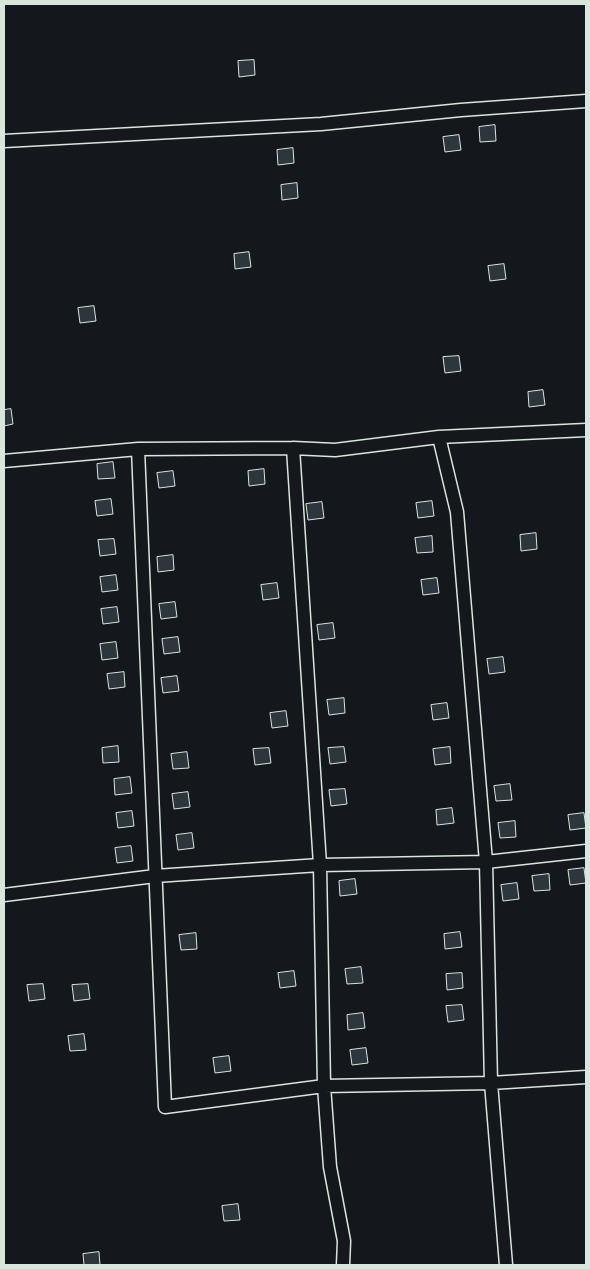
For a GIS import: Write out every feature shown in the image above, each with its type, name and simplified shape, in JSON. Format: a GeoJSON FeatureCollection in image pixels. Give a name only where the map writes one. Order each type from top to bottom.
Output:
{"type":"FeatureCollection","features":[{"type":"Feature","properties":{"kind":"street"},"geometry":{"type":"LineString","coordinates":[[4,141],[321,124],[461,110],[586,101]]}},
{"type":"Feature","properties":{"kind":"street"},"geometry":{"type":"LineString","coordinates":[[4,461],[138,450],[293,448],[335,450],[439,437],[586,430]]}},
{"type":"Feature","properties":{"kind":"street"},"geometry":{"type":"LineString","coordinates":[[439,437],[456,512],[486,862],[491,1083],[506,1265]]}},
{"type":"Feature","properties":{"kind":"street"},"geometry":{"type":"LineString","coordinates":[[293,448],[320,866],[324,1086],[330,1167],[344,1241],[343,1265]]}},
{"type":"Feature","properties":{"kind":"street"},"geometry":{"type":"LineString","coordinates":[[138,450],[164,1107],[324,1086],[491,1083],[586,1077]]}},
{"type":"Feature","properties":{"kind":"street"},"geometry":{"type":"LineString","coordinates":[[4,895],[155,876],[320,866],[486,862],[586,851]]}},
{"type":"Feature","properties":{"kind":"building"},"geometry":{"type":"Polygon","coordinates":[[[254,60],[255,75],[239,77],[238,61],[254,60]]]}},
{"type":"Feature","properties":{"kind":"building"},"geometry":{"type":"Polygon","coordinates":[[[495,125],[496,141],[480,142],[479,127],[495,125]]]}},
{"type":"Feature","properties":{"kind":"building"},"geometry":{"type":"Polygon","coordinates":[[[459,135],[461,150],[445,152],[443,137],[459,135]]]}},
{"type":"Feature","properties":{"kind":"building"},"geometry":{"type":"Polygon","coordinates":[[[293,148],[294,163],[278,165],[277,150],[293,148]]]}},
{"type":"Feature","properties":{"kind":"building"},"geometry":{"type":"Polygon","coordinates":[[[297,183],[298,198],[282,200],[281,185],[297,183]]]}},
{"type":"Feature","properties":{"kind":"building"},"geometry":{"type":"Polygon","coordinates":[[[249,252],[251,267],[235,269],[234,254],[249,252]]]}},
{"type":"Feature","properties":{"kind":"building"},"geometry":{"type":"Polygon","coordinates":[[[504,264],[506,279],[490,281],[488,266],[504,264]]]}},
{"type":"Feature","properties":{"kind":"building"},"geometry":{"type":"Polygon","coordinates":[[[94,306],[96,321],[80,323],[78,308],[94,306]]]}},
{"type":"Feature","properties":{"kind":"building"},"geometry":{"type":"Polygon","coordinates":[[[459,356],[461,371],[445,373],[443,357],[459,356]]]}},
{"type":"Feature","properties":{"kind":"building"},"geometry":{"type":"Polygon","coordinates":[[[543,390],[545,405],[529,407],[528,392],[543,390]]]}},
{"type":"Feature","properties":{"kind":"building"},"geometry":{"type":"Polygon","coordinates":[[[11,409],[13,424],[4,426],[4,410],[11,409]]]}},
{"type":"Feature","properties":{"kind":"building"},"geometry":{"type":"Polygon","coordinates":[[[113,462],[115,478],[98,479],[97,464],[113,462]]]}},
{"type":"Feature","properties":{"kind":"building"},"geometry":{"type":"Polygon","coordinates":[[[264,469],[265,484],[249,486],[248,471],[264,469]]]}},
{"type":"Feature","properties":{"kind":"building"},"geometry":{"type":"Polygon","coordinates":[[[173,471],[175,486],[159,488],[157,473],[173,471]]]}},
{"type":"Feature","properties":{"kind":"building"},"geometry":{"type":"Polygon","coordinates":[[[111,499],[113,514],[97,516],[95,501],[111,499]]]}},
{"type":"Feature","properties":{"kind":"building"},"geometry":{"type":"Polygon","coordinates":[[[432,501],[434,516],[418,518],[416,503],[432,501]]]}},
{"type":"Feature","properties":{"kind":"building"},"geometry":{"type":"Polygon","coordinates":[[[322,502],[324,518],[308,520],[306,504],[322,502]]]}},
{"type":"Feature","properties":{"kind":"building"},"geometry":{"type":"Polygon","coordinates":[[[536,533],[537,549],[521,551],[520,535],[536,533]]]}},
{"type":"Feature","properties":{"kind":"building"},"geometry":{"type":"Polygon","coordinates":[[[432,536],[433,552],[417,553],[415,538],[432,536]]]}},
{"type":"Feature","properties":{"kind":"building"},"geometry":{"type":"Polygon","coordinates":[[[114,539],[116,554],[100,556],[98,540],[114,539]]]}},
{"type":"Feature","properties":{"kind":"building"},"geometry":{"type":"Polygon","coordinates":[[[173,555],[174,570],[158,572],[157,557],[173,555]]]}},
{"type":"Feature","properties":{"kind":"building"},"geometry":{"type":"Polygon","coordinates":[[[116,575],[118,590],[102,592],[100,577],[116,575]]]}},
{"type":"Feature","properties":{"kind":"building"},"geometry":{"type":"Polygon","coordinates":[[[437,578],[439,593],[423,595],[421,580],[437,578]]]}},
{"type":"Feature","properties":{"kind":"building"},"geometry":{"type":"Polygon","coordinates":[[[277,583],[279,598],[263,600],[261,585],[277,583]]]}},
{"type":"Feature","properties":{"kind":"building"},"geometry":{"type":"Polygon","coordinates":[[[175,602],[177,617],[161,619],[159,604],[175,602]]]}},
{"type":"Feature","properties":{"kind":"building"},"geometry":{"type":"Polygon","coordinates":[[[117,607],[119,622],[103,624],[101,609],[117,607]]]}},
{"type":"Feature","properties":{"kind":"building"},"geometry":{"type":"Polygon","coordinates":[[[333,623],[335,638],[319,640],[317,625],[333,623]]]}},
{"type":"Feature","properties":{"kind":"building"},"geometry":{"type":"Polygon","coordinates":[[[178,637],[180,652],[164,654],[162,639],[178,637]]]}},
{"type":"Feature","properties":{"kind":"building"},"geometry":{"type":"Polygon","coordinates":[[[116,642],[118,658],[102,660],[100,644],[116,642]]]}},
{"type":"Feature","properties":{"kind":"building"},"geometry":{"type":"Polygon","coordinates":[[[503,657],[505,672],[489,674],[487,659],[503,657]]]}},
{"type":"Feature","properties":{"kind":"building"},"geometry":{"type":"Polygon","coordinates":[[[124,672],[125,687],[109,689],[107,674],[124,672]]]}},
{"type":"Feature","properties":{"kind":"building"},"geometry":{"type":"Polygon","coordinates":[[[177,676],[179,691],[163,693],[161,678],[177,676]]]}},
{"type":"Feature","properties":{"kind":"building"},"geometry":{"type":"Polygon","coordinates":[[[344,698],[345,713],[329,715],[327,700],[344,698]]]}},
{"type":"Feature","properties":{"kind":"building"},"geometry":{"type":"Polygon","coordinates":[[[447,703],[449,718],[433,720],[431,705],[447,703]]]}},
{"type":"Feature","properties":{"kind":"building"},"geometry":{"type":"Polygon","coordinates":[[[286,711],[288,726],[272,728],[270,713],[286,711]]]}},
{"type":"Feature","properties":{"kind":"building"},"geometry":{"type":"Polygon","coordinates":[[[118,746],[119,762],[103,763],[102,748],[118,746]]]}},
{"type":"Feature","properties":{"kind":"building"},"geometry":{"type":"Polygon","coordinates":[[[344,747],[346,762],[330,764],[328,748],[344,747]]]}},
{"type":"Feature","properties":{"kind":"building"},"geometry":{"type":"Polygon","coordinates":[[[450,747],[451,763],[435,765],[433,749],[450,747]]]}},
{"type":"Feature","properties":{"kind":"building"},"geometry":{"type":"Polygon","coordinates":[[[269,748],[271,763],[255,765],[253,749],[269,748]]]}},
{"type":"Feature","properties":{"kind":"building"},"geometry":{"type":"Polygon","coordinates":[[[187,752],[189,768],[173,769],[171,754],[187,752]]]}},
{"type":"Feature","properties":{"kind":"building"},"geometry":{"type":"Polygon","coordinates":[[[130,777],[132,793],[115,795],[114,779],[130,777]]]}},
{"type":"Feature","properties":{"kind":"building"},"geometry":{"type":"Polygon","coordinates":[[[510,784],[512,800],[496,801],[494,786],[510,784]]]}},
{"type":"Feature","properties":{"kind":"building"},"geometry":{"type":"Polygon","coordinates":[[[345,789],[347,804],[331,806],[329,790],[345,789]]]}},
{"type":"Feature","properties":{"kind":"building"},"geometry":{"type":"Polygon","coordinates":[[[188,792],[190,807],[174,809],[172,794],[188,792]]]}},
{"type":"Feature","properties":{"kind":"building"},"geometry":{"type":"Polygon","coordinates":[[[452,808],[454,823],[437,825],[436,810],[452,808]]]}},
{"type":"Feature","properties":{"kind":"building"},"geometry":{"type":"Polygon","coordinates":[[[132,811],[134,826],[118,828],[116,813],[132,811]]]}},
{"type":"Feature","properties":{"kind":"building"},"geometry":{"type":"Polygon","coordinates":[[[584,813],[586,828],[570,830],[568,815],[584,813]]]}},
{"type":"Feature","properties":{"kind":"building"},"geometry":{"type":"Polygon","coordinates":[[[515,821],[516,837],[500,838],[498,823],[515,821]]]}},
{"type":"Feature","properties":{"kind":"building"},"geometry":{"type":"Polygon","coordinates":[[[192,833],[194,848],[178,850],[176,835],[192,833]]]}},
{"type":"Feature","properties":{"kind":"building"},"geometry":{"type":"Polygon","coordinates":[[[131,846],[133,861],[117,863],[115,848],[131,846]]]}},
{"type":"Feature","properties":{"kind":"building"},"geometry":{"type":"Polygon","coordinates":[[[584,868],[586,883],[570,885],[568,870],[584,868]]]}},
{"type":"Feature","properties":{"kind":"building"},"geometry":{"type":"Polygon","coordinates":[[[549,874],[550,890],[534,891],[532,876],[549,874]]]}},
{"type":"Feature","properties":{"kind":"building"},"geometry":{"type":"Polygon","coordinates":[[[355,879],[357,894],[340,896],[339,881],[355,879]]]}},
{"type":"Feature","properties":{"kind":"building"},"geometry":{"type":"Polygon","coordinates":[[[517,883],[519,899],[503,901],[501,885],[517,883]]]}},
{"type":"Feature","properties":{"kind":"building"},"geometry":{"type":"Polygon","coordinates":[[[460,932],[462,947],[445,949],[444,934],[460,932]]]}},
{"type":"Feature","properties":{"kind":"building"},"geometry":{"type":"Polygon","coordinates":[[[196,933],[197,949],[181,950],[179,935],[196,933]]]}},
{"type":"Feature","properties":{"kind":"building"},"geometry":{"type":"Polygon","coordinates":[[[361,967],[363,983],[347,984],[345,969],[361,967]]]}},
{"type":"Feature","properties":{"kind":"building"},"geometry":{"type":"Polygon","coordinates":[[[294,971],[296,986],[280,988],[278,973],[294,971]]]}},
{"type":"Feature","properties":{"kind":"building"},"geometry":{"type":"Polygon","coordinates":[[[462,973],[463,988],[447,990],[446,974],[462,973]]]}},
{"type":"Feature","properties":{"kind":"building"},"geometry":{"type":"Polygon","coordinates":[[[43,984],[45,999],[29,1001],[27,985],[43,984]]]}},
{"type":"Feature","properties":{"kind":"building"},"geometry":{"type":"Polygon","coordinates":[[[88,984],[90,999],[74,1001],[72,985],[88,984]]]}},
{"type":"Feature","properties":{"kind":"building"},"geometry":{"type":"Polygon","coordinates":[[[462,1005],[464,1020],[448,1022],[446,1006],[462,1005]]]}},
{"type":"Feature","properties":{"kind":"building"},"geometry":{"type":"Polygon","coordinates":[[[363,1013],[365,1028],[348,1030],[347,1015],[363,1013]]]}},
{"type":"Feature","properties":{"kind":"building"},"geometry":{"type":"Polygon","coordinates":[[[84,1034],[86,1050],[70,1051],[68,1036],[84,1034]]]}},
{"type":"Feature","properties":{"kind":"building"},"geometry":{"type":"Polygon","coordinates":[[[366,1048],[368,1063],[352,1065],[350,1050],[366,1048]]]}},
{"type":"Feature","properties":{"kind":"building"},"geometry":{"type":"Polygon","coordinates":[[[229,1056],[231,1071],[215,1073],[213,1058],[229,1056]]]}},
{"type":"Feature","properties":{"kind":"building"},"geometry":{"type":"Polygon","coordinates":[[[238,1204],[240,1220],[224,1221],[222,1206],[238,1204]]]}},
{"type":"Feature","properties":{"kind":"building"},"geometry":{"type":"Polygon","coordinates":[[[99,1252],[100,1265],[84,1265],[83,1254],[99,1252]]]}}]}
